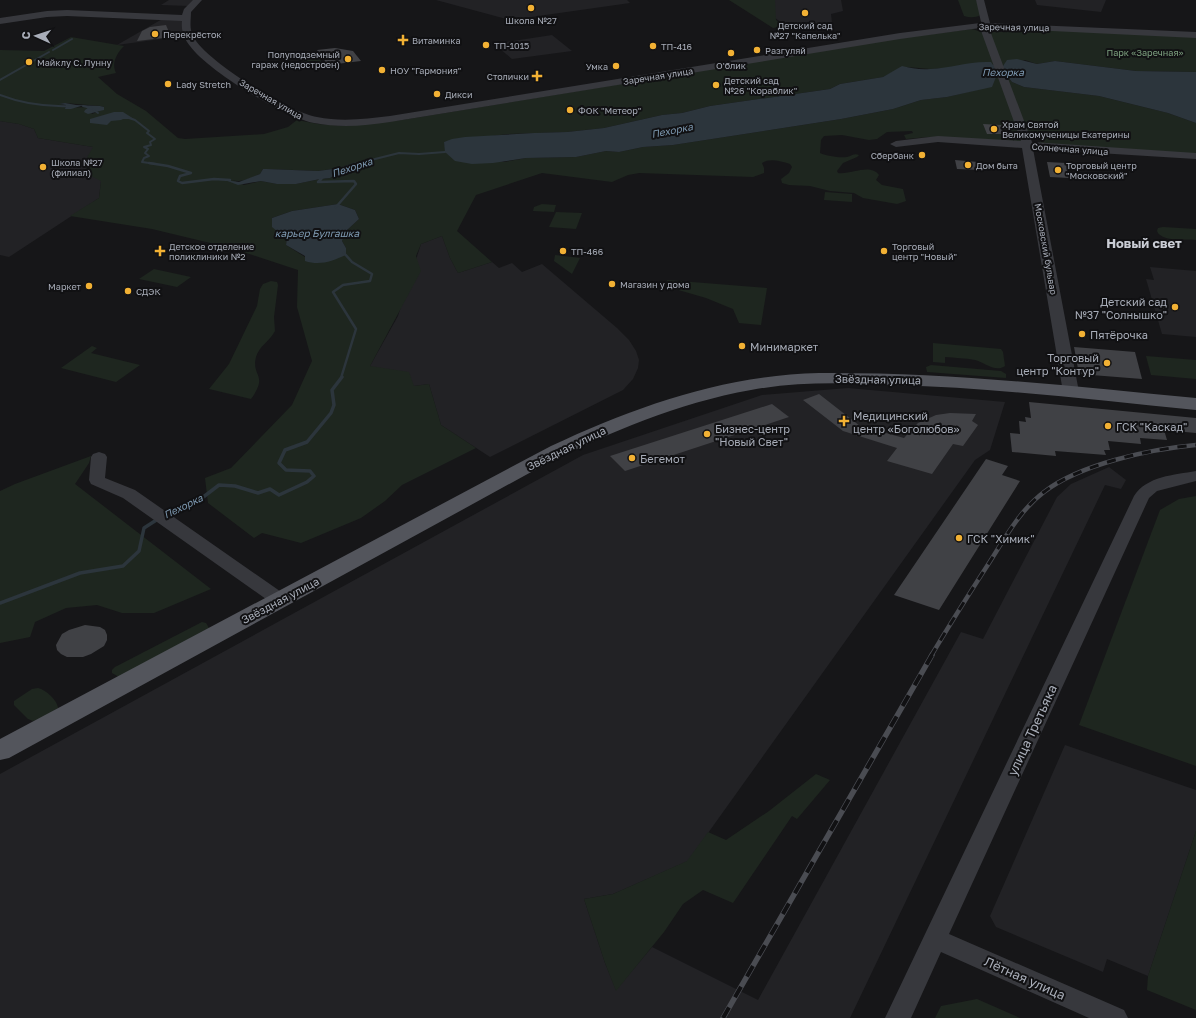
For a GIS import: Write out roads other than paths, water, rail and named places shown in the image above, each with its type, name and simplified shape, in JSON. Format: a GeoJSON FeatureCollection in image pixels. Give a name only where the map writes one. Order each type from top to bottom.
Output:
{"type":"FeatureCollection","features":[{"type":"Feature","properties":{"kind":"main road","name":"Звёздная улица"},"geometry":{"type":"LineString","coordinates":[[0,751],[431,520],[504,478],[618,423],[673,403],[753,384],[800,379],[828,378],[924,380],[1196,404]]}},
{"type":"Feature","properties":{"kind":"street"},"geometry":{"type":"LineString","coordinates":[[0,21],[47,14],[67,13],[186,18],[186,11],[198,0]]}},
{"type":"Feature","properties":{"kind":"street","name":"Московский бульвар"},"geometry":{"type":"LineString","coordinates":[[980,0],[986,18],[986,22],[983,25],[990,47],[1028,146],[1071,392]]}},
{"type":"Feature","properties":{"kind":"street","name":"Заречная улица"},"geometry":{"type":"LineString","coordinates":[[186,18],[188,37],[199,51],[218,67],[288,111],[303,118],[322,122],[344,123],[401,117],[900,36],[983,25],[1196,35]]}},
{"type":"Feature","properties":{"kind":"street","name":"Солнечная улица"},"geometry":{"type":"LineString","coordinates":[[896,144],[938,139],[1196,156]]}},
{"type":"Feature","properties":{"kind":"street"},"geometry":{"type":"LineString","coordinates":[[99,457],[97,480],[129,494],[280,600]]}},
{"type":"Feature","properties":{"kind":"street","name":"улица Третьяка"},"geometry":{"type":"LineString","coordinates":[[898,1018],[1142,496],[1151,487],[1170,480],[1196,476]]}},
{"type":"Feature","properties":{"kind":"street","name":"Лётная улица"},"geometry":{"type":"LineString","coordinates":[[935,938],[1115,1018]]}},
{"type":"Feature","properties":{"kind":"water"},"geometry":{"type":"Polygon","coordinates":[[[1017,59],[1037,64],[1055,61],[1136,71],[1196,72],[1196,123],[1168,113],[1099,96],[1024,87],[1012,82],[1008,77],[996,77],[992,87],[947,97],[921,100],[893,109],[841,119],[673,145],[643,147],[619,152],[606,151],[576,157],[526,158],[493,163],[472,164],[455,161],[445,152],[444,142],[452,139],[465,137],[567,132],[604,128],[710,106],[830,89],[840,84],[883,77],[902,66],[916,69],[926,69],[991,62],[993,65],[1003,66],[1007,60],[1017,59]]]}},
{"type":"Feature","properties":{"kind":"water"},"geometry":{"type":"Polygon","coordinates":[[[65,103],[100,106],[104,107],[104,110],[88,114],[84,112],[89,107],[81,106],[65,109],[66,105],[59,104],[65,103]]]}},
{"type":"Feature","properties":{"kind":"water"},"geometry":{"type":"Polygon","coordinates":[[[114,112],[123,112],[134,119],[111,121],[107,125],[90,123],[90,119],[114,112]]]}},
{"type":"Feature","properties":{"kind":"water"},"geometry":{"type":"Polygon","coordinates":[[[347,167],[330,178],[296,184],[277,184],[261,181],[238,185],[225,180],[239,182],[260,174],[263,169],[318,171],[347,167]]]}},
{"type":"Feature","properties":{"kind":"water","name":"карьер Булгашка"},"geometry":{"type":"Polygon","coordinates":[[[338,204],[355,210],[359,219],[346,231],[342,241],[346,248],[346,255],[336,259],[321,263],[305,261],[305,256],[286,245],[288,232],[277,231],[272,227],[272,218],[292,211],[338,204]]]}},
{"type":"Feature","properties":{"kind":"waterway"},"geometry":{"type":"LineString","coordinates":[[53,50],[72,39]]}},
{"type":"Feature","properties":{"kind":"waterway"},"geometry":{"type":"LineString","coordinates":[[0,80],[49,52]]}},
{"type":"Feature","properties":{"kind":"waterway"},"geometry":{"type":"LineString","coordinates":[[0,95],[17,101],[35,104],[71,106]]}},
{"type":"Feature","properties":{"kind":"waterway"},"geometry":{"type":"LineString","coordinates":[[83,106],[91,108],[98,113]]}},
{"type":"Feature","properties":{"kind":"waterway"},"geometry":{"type":"LineString","coordinates":[[129,118],[135,120],[149,131],[147,133],[155,139],[150,142],[151,145],[144,147],[148,149],[145,153],[149,156],[144,158],[142,162],[149,163]]}},
{"type":"Feature","properties":{"kind":"waterway","name":"Пехорка"},"geometry":{"type":"LineString","coordinates":[[355,164],[399,153],[419,154],[445,152]]}},
{"type":"Feature","properties":{"kind":"waterway"},"geometry":{"type":"LineString","coordinates":[[149,163],[156,164]]}},
{"type":"Feature","properties":{"kind":"waterway"},"geometry":{"type":"LineString","coordinates":[[149,163],[168,166],[191,173],[180,176],[178,181],[182,183],[214,179],[230,180]]}},
{"type":"Feature","properties":{"kind":"waterway","name":"Пехорка"},"geometry":{"type":"LineString","coordinates":[[343,168],[355,164]]}},
{"type":"Feature","properties":{"kind":"waterway","name":"Пехорка"},"geometry":{"type":"LineString","coordinates":[[323,177],[318,182],[354,181],[356,184],[336,207]]}},
{"type":"Feature","properties":{"kind":"waterway","name":"Пехорка"},"geometry":{"type":"LineString","coordinates":[[341,378],[356,329],[333,292],[343,285],[370,281],[372,274],[352,262],[344,253]]}},
{"type":"Feature","properties":{"kind":"waterway","name":"Пехорка"},"geometry":{"type":"LineString","coordinates":[[165,515],[202,498],[219,485],[235,486],[258,493],[270,489],[279,495],[307,482],[314,476],[310,471],[286,470],[279,463],[285,450],[307,442],[331,413],[334,405],[332,390],[342,377]]}},
{"type":"Feature","properties":{"kind":"waterway","name":"Пехорка"},"geometry":{"type":"LineString","coordinates":[[0,603],[80,573],[123,566],[139,551],[144,528],[158,519]]}},
{"type":"Feature","properties":{"kind":"railway"},"geometry":{"type":"LineString","coordinates":[[931,656],[1001,544],[1020,516],[1035,499],[1059,482],[1096,466],[1138,454],[1196,445]]}},
{"type":"Feature","properties":{"kind":"railway"},"geometry":{"type":"LineString","coordinates":[[723,1018],[932,655]]}},
{"type":"Feature","properties":{"kind":"place","name":"Школа №27"},"geometry":{"type":"Point","coordinates":[531,8]}},
{"type":"Feature","properties":{"kind":"place","name":"Детский сад №27 \"Капелька\""},"geometry":{"type":"Point","coordinates":[805,13]}},
{"type":"Feature","properties":{"kind":"place","name":"Перекрёсток"},"geometry":{"type":"Point","coordinates":[155,34]}},
{"type":"Feature","properties":{"kind":"place","name":"Витаминка"},"geometry":{"type":"Point","coordinates":[403,40]}},
{"type":"Feature","properties":{"kind":"place","name":"ТП-1015"},"geometry":{"type":"Point","coordinates":[486,45]}},
{"type":"Feature","properties":{"kind":"place","name":"ТП-416"},"geometry":{"type":"Point","coordinates":[653,46]}},
{"type":"Feature","properties":{"kind":"place","name":"Разгуляй"},"geometry":{"type":"Point","coordinates":[757,50]}},
{"type":"Feature","properties":{"kind":"place","name":"О'блик"},"geometry":{"type":"Point","coordinates":[731,53]}},
{"type":"Feature","properties":{"kind":"place","name":"Полуподземный гараж (недостроен)"},"geometry":{"type":"Point","coordinates":[348,59]}},
{"type":"Feature","properties":{"kind":"place","name":"Майклу С. Лунну"},"geometry":{"type":"Point","coordinates":[29,62]}},
{"type":"Feature","properties":{"kind":"place","name":"Умка"},"geometry":{"type":"Point","coordinates":[616,66]}},
{"type":"Feature","properties":{"kind":"place","name":"НОУ \"Гармония\""},"geometry":{"type":"Point","coordinates":[382,70]}},
{"type":"Feature","properties":{"kind":"place","name":"Столички"},"geometry":{"type":"Point","coordinates":[537,76]}},
{"type":"Feature","properties":{"kind":"place","name":"Lady Stretch"},"geometry":{"type":"Point","coordinates":[168,84]}},
{"type":"Feature","properties":{"kind":"place","name":"Детский сад №26 \"Кораблик\""},"geometry":{"type":"Point","coordinates":[716,85]}},
{"type":"Feature","properties":{"kind":"place","name":"Дикси"},"geometry":{"type":"Point","coordinates":[437,94]}},
{"type":"Feature","properties":{"kind":"place","name":"ФОК \"Метеор\""},"geometry":{"type":"Point","coordinates":[570,110]}},
{"type":"Feature","properties":{"kind":"place","name":"Храм Святой Великомученицы Екатерины"},"geometry":{"type":"Point","coordinates":[994,129]}},
{"type":"Feature","properties":{"kind":"place","name":"Сбербанк"},"geometry":{"type":"Point","coordinates":[922,155]}},
{"type":"Feature","properties":{"kind":"place","name":"Дом быта"},"geometry":{"type":"Point","coordinates":[968,165]}},
{"type":"Feature","properties":{"kind":"place","name":"Школа №27 (филиал)"},"geometry":{"type":"Point","coordinates":[43,167]}},
{"type":"Feature","properties":{"kind":"place","name":"Торговый центр \"Московский\""},"geometry":{"type":"Point","coordinates":[1058,170]}},
{"type":"Feature","properties":{"kind":"place","name":"Детское отделение поликлиники №2"},"geometry":{"type":"Point","coordinates":[160,251]}},
{"type":"Feature","properties":{"kind":"place","name":"ТП-466"},"geometry":{"type":"Point","coordinates":[563,251]}},
{"type":"Feature","properties":{"kind":"place","name":"Торговый центр \"Новый\""},"geometry":{"type":"Point","coordinates":[884,251]}},
{"type":"Feature","properties":{"kind":"place","name":"Магазин у дома"},"geometry":{"type":"Point","coordinates":[612,284]}},
{"type":"Feature","properties":{"kind":"place","name":"Маркет"},"geometry":{"type":"Point","coordinates":[89,286]}},
{"type":"Feature","properties":{"kind":"place","name":"СДЭК"},"geometry":{"type":"Point","coordinates":[128,291]}},
{"type":"Feature","properties":{"kind":"place","name":"Детский сад №37 \"Солнышко\""},"geometry":{"type":"Point","coordinates":[1175,307]}},
{"type":"Feature","properties":{"kind":"place","name":"Пятёрочка"},"geometry":{"type":"Point","coordinates":[1082,334]}},
{"type":"Feature","properties":{"kind":"place","name":"Минимаркет"},"geometry":{"type":"Point","coordinates":[742,346]}},
{"type":"Feature","properties":{"kind":"place","name":"Торговый центр \"Контур\""},"geometry":{"type":"Point","coordinates":[1107,363]}},
{"type":"Feature","properties":{"kind":"place","name":"Медицинский центр «Боголюбов»"},"geometry":{"type":"Point","coordinates":[844,421]}},
{"type":"Feature","properties":{"kind":"place","name":"ГСК \"Каскад\""},"geometry":{"type":"Point","coordinates":[1108,426]}},
{"type":"Feature","properties":{"kind":"place","name":"Бизнес-центр \"Новый Свет\""},"geometry":{"type":"Point","coordinates":[707,434]}},
{"type":"Feature","properties":{"kind":"place","name":"Бегемот"},"geometry":{"type":"Point","coordinates":[632,458]}},
{"type":"Feature","properties":{"kind":"place","name":"ГСК \"Химик\""},"geometry":{"type":"Point","coordinates":[959,538]}},
{"type":"Feature","properties":{"kind":"district","name":"Новый свет"},"geometry":{"type":"Point","coordinates":[1144,243]}},
{"type":"Feature","properties":{"kind":"park label","name":"Парк «Заречная»"},"geometry":{"type":"Point","coordinates":[1145,52]}}]}
